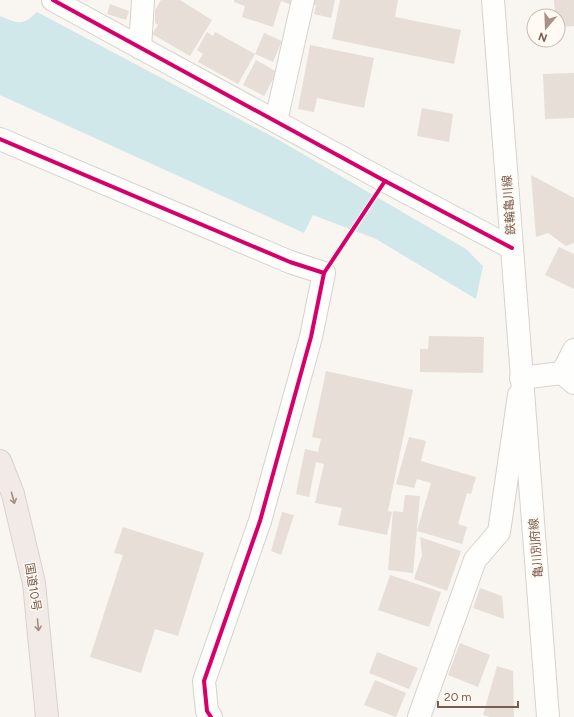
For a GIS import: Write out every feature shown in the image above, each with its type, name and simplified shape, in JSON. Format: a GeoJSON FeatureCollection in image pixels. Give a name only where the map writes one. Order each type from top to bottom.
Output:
{"type":"FeatureCollection","features":[{"type":"Feature","properties":{"kind":"highway","name":"国道10号"},"geometry":{"type":"LineString","coordinates":[[0,461],[13,494],[34,583],[46,717]]}},
{"type":"Feature","properties":{"kind":"street"},"geometry":{"type":"LineString","coordinates":[[53,0],[276,120],[385,181],[512,248]]}},
{"type":"Feature","properties":{"kind":"street"},"geometry":{"type":"LineString","coordinates":[[140,48],[143,0]]}},
{"type":"Feature","properties":{"kind":"street"},"geometry":{"type":"LineString","coordinates":[[276,120],[303,0]]}},
{"type":"Feature","properties":{"kind":"street","name":"鉄輪亀川線"},"geometry":{"type":"LineString","coordinates":[[493,0],[521,378]]}},
{"type":"Feature","properties":{"kind":"street"},"geometry":{"type":"LineString","coordinates":[[0,140],[283,259],[324,273],[311,337],[260,521],[204,681],[208,711],[211,717]]}},
{"type":"Feature","properties":{"kind":"street"},"geometry":{"type":"LineString","coordinates":[[419,717],[475,560],[499,532],[521,378],[568,378],[574,350]]}},
{"type":"Feature","properties":{"kind":"street","name":"亀川別府線"},"geometry":{"type":"LineString","coordinates":[[521,378],[548,717]]}},
{"type":"Feature","properties":{"kind":"water"},"geometry":{"type":"Polygon","coordinates":[[[37,12],[277,139],[466,249],[483,266],[476,299],[376,239],[313,215],[304,233],[0,95],[0,16],[16,22],[23,22],[37,12]]]}},
{"type":"Feature","properties":{"kind":"building"},"geometry":{"type":"Polygon","coordinates":[[[161,0],[180,0],[212,20],[190,56],[152,34],[158,25],[155,23],[155,10],[161,0]]]}},
{"type":"Feature","properties":{"kind":"building"},"geometry":{"type":"Polygon","coordinates":[[[234,0],[297,0],[295,6],[281,1],[273,27],[242,17],[245,6],[234,2],[234,0]]]}},
{"type":"Feature","properties":{"kind":"building"},"geometry":{"type":"Polygon","coordinates":[[[312,0],[335,0],[331,18],[314,14],[316,5],[311,5],[312,0]]]}},
{"type":"Feature","properties":{"kind":"building"},"geometry":{"type":"Polygon","coordinates":[[[340,0],[398,0],[395,17],[461,30],[454,64],[332,39],[340,0]]]}},
{"type":"Feature","properties":{"kind":"building"},"geometry":{"type":"Polygon","coordinates":[[[554,0],[574,0],[574,26],[566,26],[566,8],[554,8],[554,0]]]}},
{"type":"Feature","properties":{"kind":"building"},"geometry":{"type":"Polygon","coordinates":[[[110,4],[129,11],[126,20],[107,14],[110,4]]]}},
{"type":"Feature","properties":{"kind":"building"},"geometry":{"type":"Polygon","coordinates":[[[207,32],[213,36],[215,32],[255,54],[238,84],[198,62],[203,54],[197,50],[207,32]]]}},
{"type":"Feature","properties":{"kind":"building"},"geometry":{"type":"Polygon","coordinates":[[[264,33],[282,41],[273,62],[255,54],[264,33]]]}},
{"type":"Feature","properties":{"kind":"building"},"geometry":{"type":"Polygon","coordinates":[[[310,45],[374,58],[364,108],[317,98],[314,112],[298,109],[310,45]]]}},
{"type":"Feature","properties":{"kind":"building"},"geometry":{"type":"Polygon","coordinates":[[[256,60],[277,72],[264,96],[243,85],[256,60]]]}},
{"type":"Feature","properties":{"kind":"building"},"geometry":{"type":"Polygon","coordinates":[[[574,73],[574,118],[545,119],[543,74],[574,73]]]}},
{"type":"Feature","properties":{"kind":"building"},"geometry":{"type":"Polygon","coordinates":[[[422,108],[453,114],[449,142],[417,136],[422,108]]]}},
{"type":"Feature","properties":{"kind":"building"},"geometry":{"type":"Polygon","coordinates":[[[531,175],[574,198],[574,243],[566,246],[548,233],[536,237],[531,175]]]}},
{"type":"Feature","properties":{"kind":"building"},"geometry":{"type":"Polygon","coordinates":[[[559,247],[574,254],[574,289],[545,275],[559,247]]]}},
{"type":"Feature","properties":{"kind":"building"},"geometry":{"type":"Polygon","coordinates":[[[429,336],[484,337],[483,373],[420,372],[420,349],[428,349],[429,336]]]}},
{"type":"Feature","properties":{"kind":"building"},"geometry":{"type":"Polygon","coordinates":[[[326,371],[413,390],[388,511],[392,512],[387,535],[338,525],[342,508],[315,503],[324,464],[316,462],[309,497],[296,494],[305,449],[318,452],[321,439],[312,437],[326,371]]]}},
{"type":"Feature","properties":{"kind":"building"},"geometry":{"type":"Polygon","coordinates":[[[409,437],[426,441],[421,461],[476,477],[471,494],[467,493],[458,524],[467,527],[462,544],[417,531],[431,483],[417,479],[414,488],[396,484],[409,437]]]}},
{"type":"Feature","properties":{"kind":"building"},"geometry":{"type":"Polygon","coordinates":[[[405,495],[420,496],[413,573],[388,570],[393,511],[403,512],[405,495]]]}},
{"type":"Feature","properties":{"kind":"building"},"geometry":{"type":"Polygon","coordinates":[[[282,512],[294,515],[281,555],[271,551],[282,512]]]}},
{"type":"Feature","properties":{"kind":"building"},"geometry":{"type":"Polygon","coordinates":[[[123,527],[204,553],[178,636],[155,629],[141,673],[90,657],[123,555],[114,553],[123,527]]]}},
{"type":"Feature","properties":{"kind":"building"},"geometry":{"type":"Polygon","coordinates":[[[420,537],[461,551],[447,591],[414,579],[422,555],[420,537]]]}},
{"type":"Feature","properties":{"kind":"building"},"geometry":{"type":"Polygon","coordinates":[[[390,575],[441,592],[429,627],[378,610],[390,575]]]}},
{"type":"Feature","properties":{"kind":"building"},"geometry":{"type":"Polygon","coordinates":[[[480,588],[502,596],[504,619],[473,608],[480,588]]]}},
{"type":"Feature","properties":{"kind":"building"},"geometry":{"type":"Polygon","coordinates":[[[460,643],[490,655],[478,687],[448,675],[460,643]]]}},
{"type":"Feature","properties":{"kind":"building"},"geometry":{"type":"Polygon","coordinates":[[[377,652],[418,668],[409,689],[369,673],[377,652]]]}},
{"type":"Feature","properties":{"kind":"building"},"geometry":{"type":"Polygon","coordinates":[[[497,666],[513,671],[514,717],[490,717],[483,715],[497,666]]]}},
{"type":"Feature","properties":{"kind":"building"},"geometry":{"type":"Polygon","coordinates":[[[375,680],[406,693],[396,717],[364,705],[375,680]]]}},
{"type":"Feature","properties":{"kind":"cycle path"},"geometry":{"type":"LineString","coordinates":[[53,0],[385,181],[512,248]]}},
{"type":"Feature","properties":{"kind":"cycle path"},"geometry":{"type":"LineString","coordinates":[[0,139],[290,262],[324,273],[311,337],[260,521],[204,681],[207,711],[211,717]]}},
{"type":"Feature","properties":{"kind":"cycle path"},"geometry":{"type":"LineString","coordinates":[[324,273],[385,181]]}}]}
